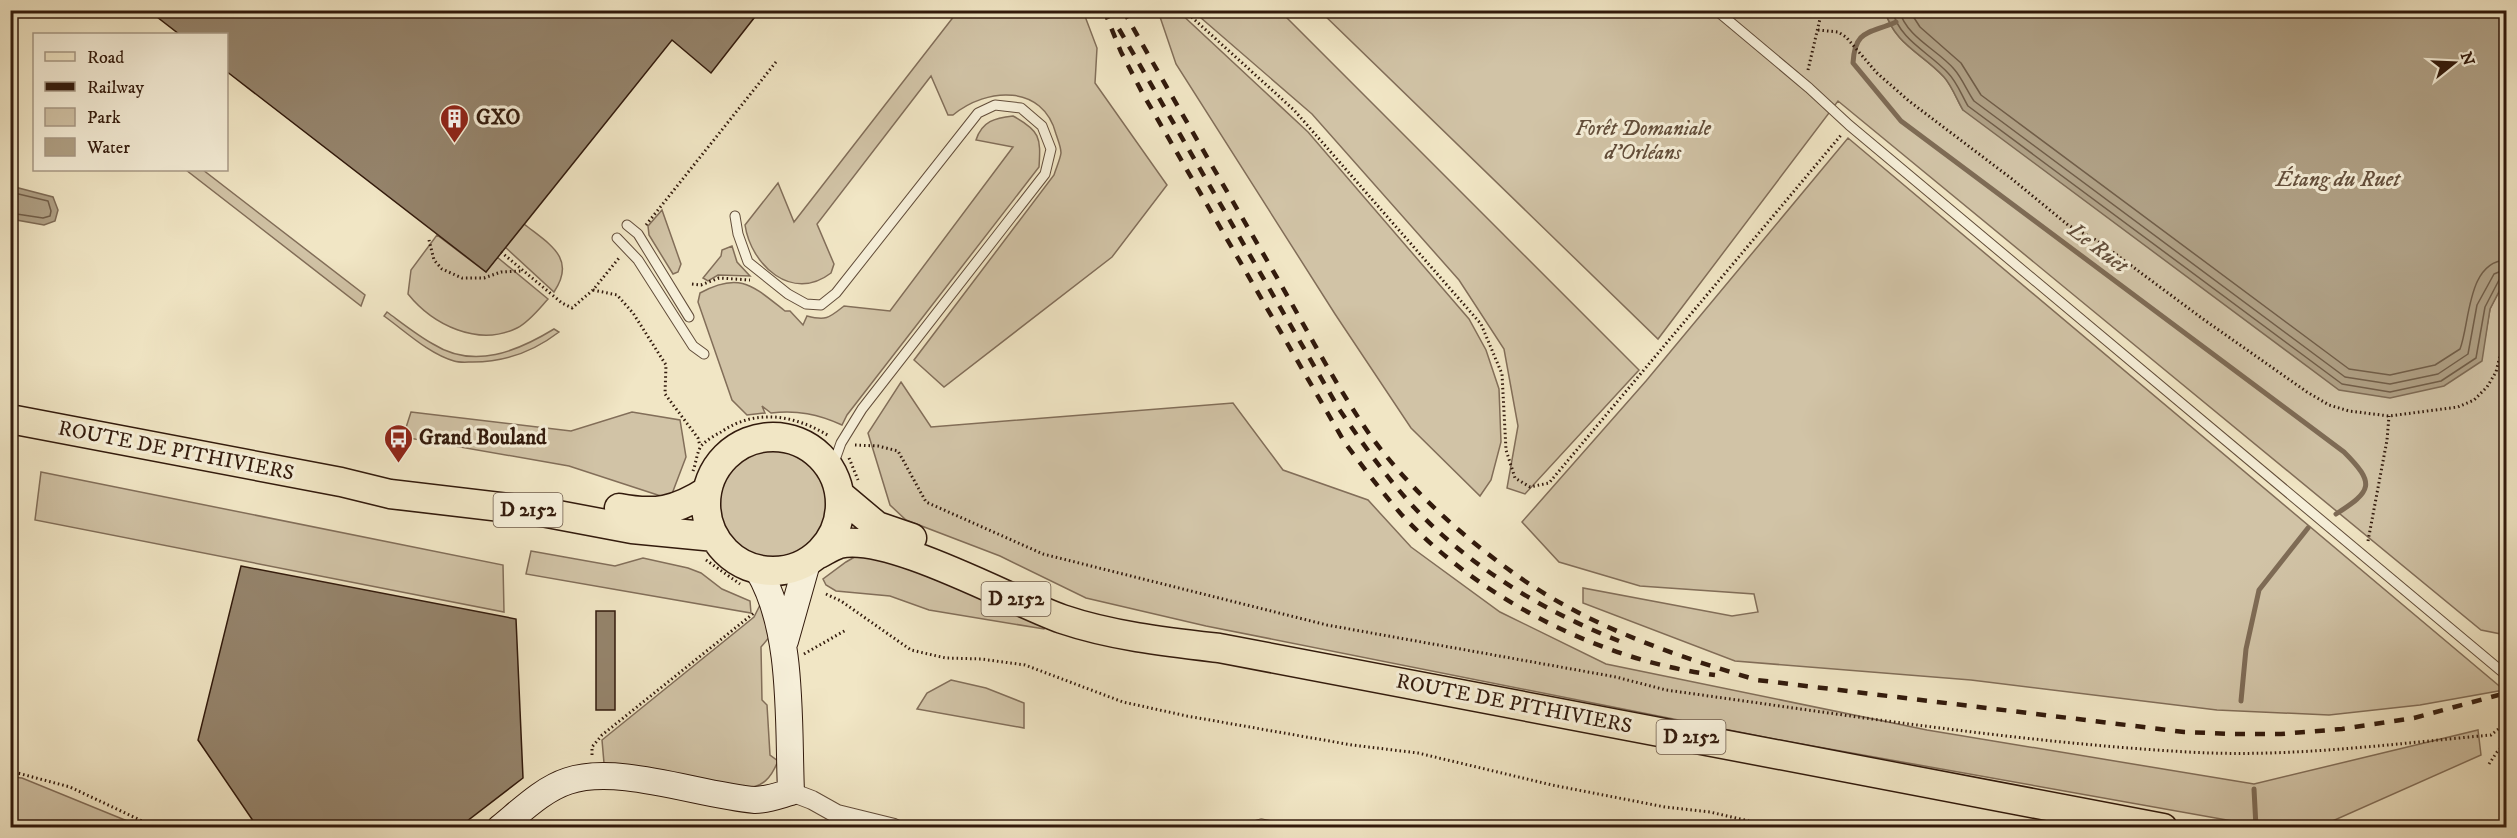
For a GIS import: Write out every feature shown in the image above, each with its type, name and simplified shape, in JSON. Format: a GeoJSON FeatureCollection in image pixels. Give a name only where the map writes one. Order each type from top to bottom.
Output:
{"type":"FeatureCollection","features":[{"type":"Feature","properties":{"kind":"main road","name":"ROUTE DE PITHIVIERS"},"geometry":{"type":"LineString","coordinates":[[10,419],[341,482],[390,494],[542,512],[632,529],[715,537]]}},
{"type":"Feature","properties":{"kind":"main road"},"geometry":{"type":"LineString","coordinates":[[785,438],[804,444],[824,460],[835,483],[840,511],[829,542],[813,558],[783,571],[758,570],[733,558],[715,537],[707,515],[707,491],[717,467],[726,456],[752,441],[785,438]]}},
{"type":"Feature","properties":{"kind":"main road","name":"ROUTE DE PITHIVIERS"},"geometry":{"type":"LineString","coordinates":[[341,482],[392,480],[507,489],[635,511],[655,512],[684,505],[707,491]]}},
{"type":"Feature","properties":{"kind":"main road","name":"ROUTE DE PITHIVIERS"},"geometry":{"type":"LineString","coordinates":[[835,483],[877,526],[961,554],[1072,603],[1219,648]]}},
{"type":"Feature","properties":{"kind":"main road","name":"ROUTE DE PITHIVIERS"},"geometry":{"type":"LineString","coordinates":[[813,558],[839,544],[872,545],[954,572],[1063,619],[1165,642],[1219,648],[2163,828]]}},
{"type":"Feature","properties":{"kind":"street"},"geometry":{"type":"LineString","coordinates":[[792,792],[792,650],[813,558]]}},
{"type":"Feature","properties":{"kind":"street"},"geometry":{"type":"LineString","coordinates":[[758,570],[792,650]]}},
{"type":"Feature","properties":{"kind":"street"},"geometry":{"type":"LineString","coordinates":[[500,828],[539,797],[567,781],[593,775],[625,777],[758,800],[792,792],[837,814],[894,828]]}},
{"type":"Feature","properties":{"kind":"lane"},"geometry":{"type":"LineString","coordinates":[[1716,10],[1809,88],[1849,125],[2366,555],[2506,675]]}},
{"type":"Feature","properties":{"kind":"lane"},"geometry":{"type":"LineString","coordinates":[[735,216],[738,234],[748,262],[788,294],[806,304],[821,305],[836,293],[978,113],[995,105],[1021,108],[1042,126],[1051,149],[1045,174],[862,409],[841,443],[835,483]]}},
{"type":"Feature","properties":{"kind":"lane"},"geometry":{"type":"LineString","coordinates":[[627,225],[638,234],[689,317]]}},
{"type":"Feature","properties":{"kind":"lane"},"geometry":{"type":"LineString","coordinates":[[617,238],[638,260],[693,346],[704,354]]}},
{"type":"Feature","properties":{"kind":"lane"},"geometry":{"type":"LineString","coordinates":[[1246,828],[1261,824],[1285,828]]}},
{"type":"Feature","properties":{"kind":"path"},"geometry":{"type":"LineString","coordinates":[[1809,88],[1808,69],[1822,10]]}},
{"type":"Feature","properties":{"kind":"path"},"geometry":{"type":"LineString","coordinates":[[1185,11],[1294,110],[1481,324],[1502,374],[1506,450],[1515,478],[1530,487],[1549,483],[1849,125]]}},
{"type":"Feature","properties":{"kind":"path"},"geometry":{"type":"LineString","coordinates":[[1818,30],[1838,32],[1846,37],[1864,58],[1909,101],[2012,179],[2068,225],[2098,241],[2307,392],[2329,405],[2349,411],[2389,416],[2458,407],[2474,400],[2487,387],[2496,372],[2506,314]]}},
{"type":"Feature","properties":{"kind":"path"},"geometry":{"type":"LineString","coordinates":[[638,234],[688,176],[776,62]]}},
{"type":"Feature","properties":{"kind":"path"},"geometry":{"type":"LineString","coordinates":[[429,240],[434,260],[442,269],[462,278],[484,278],[501,272],[524,271]]}},
{"type":"Feature","properties":{"kind":"path"},"geometry":{"type":"LineString","coordinates":[[501,252],[562,303],[572,308],[593,290],[627,248]]}},
{"type":"Feature","properties":{"kind":"path"},"geometry":{"type":"LineString","coordinates":[[692,284],[701,285],[719,278],[752,280]]}},
{"type":"Feature","properties":{"kind":"path"},"geometry":{"type":"LineString","coordinates":[[593,290],[617,295],[633,313],[666,365],[665,394],[698,438],[700,446]]}},
{"type":"Feature","properties":{"kind":"path"},"geometry":{"type":"LineString","coordinates":[[2366,555],[2387,440],[2389,416]]}},
{"type":"Feature","properties":{"kind":"path"},"geometry":{"type":"LineString","coordinates":[[841,443],[898,451],[926,502],[1043,554],[1327,625],[1616,677],[1666,690],[2009,737],[2189,752],[2277,753],[2491,735],[2506,723]]}},
{"type":"Feature","properties":{"kind":"path"},"geometry":{"type":"LineString","coordinates":[[826,594],[841,601],[911,650],[946,658],[981,659],[1025,665],[1123,702],[1187,716],[1283,734],[1418,753],[1541,782],[1665,807],[1710,812],[1779,828]]}},
{"type":"Feature","properties":{"kind":"path"},"geometry":{"type":"LineString","coordinates":[[593,775],[592,747],[602,735],[754,613],[755,603]]}},
{"type":"Feature","properties":{"kind":"path"},"geometry":{"type":"LineString","coordinates":[[792,650],[846,630]]}},
{"type":"Feature","properties":{"kind":"path"},"geometry":{"type":"LineString","coordinates":[[2489,764],[2506,743]]}},
{"type":"Feature","properties":{"kind":"path"},"geometry":{"type":"LineString","coordinates":[[10,771],[70,787],[158,828]]}},
{"type":"Feature","properties":{"kind":"green space"},"geometry":{"type":"Polygon","coordinates":[[[958,11],[1083,11],[1097,48],[1095,83],[1167,185],[1112,257],[944,387],[914,360],[1054,175],[1061,153],[1060,148],[1049,118],[1039,106],[1027,99],[1012,95],[997,96],[982,99],[953,115],[948,115],[931,76],[817,224],[834,264],[831,273],[816,281],[802,284],[788,282],[776,275],[755,254],[745,225],[778,183],[794,222],[958,11]]]}},
{"type":"Feature","properties":{"kind":"green space"},"geometry":{"type":"Polygon","coordinates":[[[1158,11],[1178,11],[1308,132],[1469,319],[1486,350],[1499,389],[1501,442],[1491,480],[1480,496],[1411,428],[1335,314],[1176,64],[1158,11]]]}},
{"type":"Feature","properties":{"kind":"green space"},"geometry":{"type":"Polygon","coordinates":[[[1193,11],[1280,11],[1639,370],[1525,494],[1507,488],[1518,426],[1504,349],[1459,280],[1312,114],[1193,11]]]}},
{"type":"Feature","properties":{"kind":"green space","name":"Forêt Domaniale d'Orléans"},"geometry":{"type":"Polygon","coordinates":[[[1320,11],[1885,11],[1895,32],[1902,40],[1947,81],[1963,110],[2481,361],[2490,309],[2506,278],[2506,635],[2481,630],[1838,101],[1658,339],[1320,11]]]}},
{"type":"Feature","properties":{"kind":"green space"},"geometry":{"type":"Polygon","coordinates":[[[1013,116],[1029,126],[1037,136],[1040,148],[1039,167],[847,415],[842,425],[807,414],[771,413],[762,406],[765,413],[747,415],[732,400],[698,302],[700,293],[726,283],[746,284],[785,311],[790,311],[803,325],[807,316],[827,317],[844,306],[890,311],[1013,147],[976,140],[982,129],[990,122],[1013,116]]]}},
{"type":"Feature","properties":{"kind":"green space"},"geometry":{"type":"Polygon","coordinates":[[[1848,138],[2504,690],[2420,705],[2329,715],[2217,710],[1971,680],[1735,661],[1583,603],[1583,588],[1732,616],[1758,612],[1754,594],[1640,586],[1559,562],[1522,522],[1646,381],[1848,138]]]}},
{"type":"Feature","properties":{"kind":"green space"},"geometry":{"type":"Polygon","coordinates":[[[187,171],[204,171],[365,295],[361,306],[187,171]]]}},
{"type":"Feature","properties":{"kind":"green space"},"geometry":{"type":"Polygon","coordinates":[[[662,210],[681,264],[678,272],[673,274],[649,235],[648,226],[662,210]]]}},
{"type":"Feature","properties":{"kind":"green space"},"geometry":{"type":"Polygon","coordinates":[[[524,224],[551,245],[561,261],[563,270],[554,292],[505,247],[524,224]]]}},
{"type":"Feature","properties":{"kind":"green space"},"geometry":{"type":"Polygon","coordinates":[[[437,235],[486,272],[497,257],[548,299],[526,322],[502,333],[472,334],[443,323],[430,315],[408,294],[411,270],[437,235]]]}},
{"type":"Feature","properties":{"kind":"green space"},"geometry":{"type":"Polygon","coordinates":[[[732,246],[737,262],[750,276],[718,275],[708,281],[703,278],[721,256],[722,250],[732,246]]]}},
{"type":"Feature","properties":{"kind":"green space"},"geometry":{"type":"Polygon","coordinates":[[[387,312],[433,344],[448,352],[464,356],[480,356],[511,350],[554,329],[559,332],[539,345],[508,358],[485,362],[459,362],[445,358],[418,342],[384,316],[387,312]]]}},
{"type":"Feature","properties":{"kind":"green space"},"geometry":{"type":"Polygon","coordinates":[[[901,382],[931,427],[1233,403],[1283,470],[1368,500],[1411,547],[1500,612],[1606,664],[1927,730],[2254,784],[2478,730],[2481,755],[2319,827],[2266,827],[1779,740],[1206,626],[1086,598],[1000,556],[906,520],[890,505],[868,433],[901,382]]]}},
{"type":"Feature","properties":{"kind":"green space"},"geometry":{"type":"Polygon","coordinates":[[[411,412],[571,431],[632,412],[680,420],[686,457],[670,499],[569,466],[403,437],[411,412]]]}},
{"type":"Feature","properties":{"kind":"green space"},"geometry":{"type":"Polygon","coordinates":[[[773,449],[794,453],[811,465],[823,482],[827,503],[823,524],[811,541],[794,553],[773,557],[752,553],[735,541],[723,524],[719,503],[723,482],[735,465],[752,453],[773,449]]]}},
{"type":"Feature","properties":{"kind":"green space"},"geometry":{"type":"Polygon","coordinates":[[[41,472],[503,565],[504,612],[35,520],[41,472]]]}},
{"type":"Feature","properties":{"kind":"green space"},"geometry":{"type":"Polygon","coordinates":[[[531,551],[615,566],[643,558],[688,568],[701,573],[722,589],[750,601],[751,613],[526,574],[531,551]]]}},
{"type":"Feature","properties":{"kind":"green space"},"geometry":{"type":"Polygon","coordinates":[[[858,555],[895,559],[1048,620],[1044,629],[929,610],[890,596],[836,591],[826,585],[823,579],[858,555]]]}},
{"type":"Feature","properties":{"kind":"green space"},"geometry":{"type":"Polygon","coordinates":[[[762,601],[771,635],[761,647],[762,700],[767,705],[770,755],[778,761],[765,781],[750,788],[743,788],[604,763],[602,740],[754,617],[762,601]]]}},
{"type":"Feature","properties":{"kind":"green space"},"geometry":{"type":"Polygon","coordinates":[[[951,680],[986,688],[1024,703],[1024,728],[917,709],[927,693],[951,680]]]}},
{"type":"Feature","properties":{"kind":"green space"},"geometry":{"type":"Polygon","coordinates":[[[10,777],[22,778],[142,827],[11,827],[10,777]]]}},
{"type":"Feature","properties":{"kind":"water","name":"Étang du Ruet"},"geometry":{"type":"Polygon","coordinates":[[[1885,11],[2506,11],[2506,278],[2490,309],[2482,361],[2444,386],[2390,398],[2339,390],[1963,110],[1947,81],[1902,40],[1895,32],[1885,11]]]}},
{"type":"Feature","properties":{"kind":"water"},"geometry":{"type":"Polygon","coordinates":[[[11,186],[53,197],[58,210],[55,221],[44,225],[11,219],[11,186]]]}},
{"type":"Feature","properties":{"kind":"building","name":"GXO"},"geometry":{"type":"Polygon","coordinates":[[[148,10],[744,10],[754,18],[711,73],[672,40],[486,272],[228,73],[228,33],[178,33],[148,10]]]}},
{"type":"Feature","properties":{"kind":"building"},"geometry":{"type":"Polygon","coordinates":[[[241,566],[516,619],[523,778],[458,828],[258,828],[198,740],[241,566]]]}},
{"type":"Feature","properties":{"kind":"building"},"geometry":{"type":"Polygon","coordinates":[[[596,611],[615,611],[615,710],[596,710],[596,611]]]}},
{"type":"Feature","properties":{"kind":"waterway","name":"Le Ruet"},"geometry":{"type":"LineString","coordinates":[[1896,22],[1871,31],[1860,38],[1854,52],[1853,63],[1901,121],[2344,452],[2361,472],[2366,486],[2357,499],[2336,514]]}},
{"type":"Feature","properties":{"kind":"waterway","name":"Le Ruet"},"geometry":{"type":"LineString","coordinates":[[2241,701],[2246,649],[2259,590],[2308,528]]}},
{"type":"Feature","properties":{"kind":"waterway","name":"Le Ruet"},"geometry":{"type":"LineString","coordinates":[[2254,789],[2256,827]]}},
{"type":"Feature","properties":{"kind":"railway"},"geometry":{"type":"LineString","coordinates":[[1104,10],[1121,52],[1143,94],[1345,443],[1401,514],[1432,545],[1467,573],[1505,599],[1545,621],[1629,656],[1672,668],[1715,675]]}},
{"type":"Feature","properties":{"kind":"railway"},"geometry":{"type":"LineString","coordinates":[[1123,10],[1332,374],[1384,454],[1416,490],[1489,555],[1536,588],[1596,621],[1659,648],[1757,680],[2184,732],[2281,734],[2342,729],[2414,718],[2506,693]]}},
{"type":"Feature","properties":{"kind":"railway"},"geometry":{"type":"LineString","coordinates":[[1119,29],[1339,409],[1398,490],[1440,533],[1502,581],[1571,620],[1619,641]]}},
{"type":"Feature","properties":{"kind":"place","name":"GXO"},"geometry":{"type":"Point","coordinates":[455,144]}},
{"type":"Feature","properties":{"kind":"place","name":"Grand Bouland"},"geometry":{"type":"Point","coordinates":[398,464]}}]}
